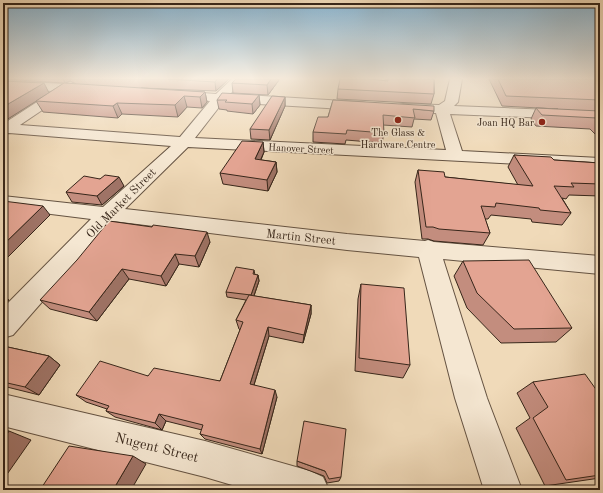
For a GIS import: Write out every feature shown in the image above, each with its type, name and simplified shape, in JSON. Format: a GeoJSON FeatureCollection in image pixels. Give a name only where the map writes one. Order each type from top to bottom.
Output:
{"type":"FeatureCollection","features":[{"type":"Feature","properties":{"kind":"street"},"geometry":{"type":"LineString","coordinates":[[4,128],[46,102]]}},
{"type":"Feature","properties":{"kind":"street","name":"Old Market Street"},"geometry":{"type":"LineString","coordinates":[[3,326],[107,215],[184,142],[216,102]]}},
{"type":"Feature","properties":{"kind":"street"},"geometry":{"type":"LineString","coordinates":[[304,102],[371,106]]}},
{"type":"Feature","properties":{"kind":"street"},"geometry":{"type":"LineString","coordinates":[[442,110],[451,102]]}},
{"type":"Feature","properties":{"kind":"street"},"geometry":{"type":"LineString","coordinates":[[387,107],[600,116]]}},
{"type":"Feature","properties":{"kind":"street"},"geometry":{"type":"LineString","coordinates":[[442,110],[455,155]]}},
{"type":"Feature","properties":{"kind":"street","name":"Hanover Street"},"geometry":{"type":"LineString","coordinates":[[4,128],[184,142],[600,163]]}},
{"type":"Feature","properties":{"kind":"street","name":"Martin Street"},"geometry":{"type":"LineString","coordinates":[[3,202],[347,242],[428,248],[600,266]]}},
{"type":"Feature","properties":{"kind":"street"},"geometry":{"type":"LineString","coordinates":[[428,248],[471,398],[503,490]]}},
{"type":"Feature","properties":{"kind":"street","name":"Nugent Street"},"geometry":{"type":"LineString","coordinates":[[3,410],[205,458],[310,490]]}},
{"type":"Feature","properties":{"kind":"building"},"geometry":{"type":"Polygon","coordinates":[[[3,102],[12,102],[3,107],[3,102]]]}},
{"type":"Feature","properties":{"kind":"building"},"geometry":{"type":"Polygon","coordinates":[[[52,102],[178,102],[175,105],[117,103],[113,106],[52,102]]]}},
{"type":"Feature","properties":{"kind":"building"},"geometry":{"type":"Polygon","coordinates":[[[225,102],[254,102],[252,104],[225,102]]]}},
{"type":"Feature","properties":{"kind":"building"},"geometry":{"type":"Polygon","coordinates":[[[268,102],[283,102],[269,130],[250,129],[268,102]]]}},
{"type":"Feature","properties":{"kind":"building"},"geometry":{"type":"Polygon","coordinates":[[[332,102],[367,102],[434,106],[434,111],[413,109],[415,118],[383,115],[384,133],[347,130],[346,134],[313,132],[318,117],[328,117],[332,102]]]}},
{"type":"Feature","properties":{"kind":"building"},"geometry":{"type":"Polygon","coordinates":[[[536,108],[600,111],[600,121],[597,118],[542,115],[536,108]]]}},
{"type":"Feature","properties":{"kind":"building"},"geometry":{"type":"Polygon","coordinates":[[[242,141],[263,142],[255,159],[276,162],[267,180],[220,173],[242,141]]]}},
{"type":"Feature","properties":{"kind":"building"},"geometry":{"type":"Polygon","coordinates":[[[514,155],[551,157],[554,160],[600,163],[600,184],[571,183],[574,187],[554,186],[571,213],[496,203],[495,207],[481,206],[490,233],[426,227],[418,170],[444,172],[445,177],[533,186],[514,155]]]}},
{"type":"Feature","properties":{"kind":"building"},"geometry":{"type":"Polygon","coordinates":[[[105,175],[119,177],[97,196],[66,192],[84,176],[100,179],[105,175]]]}},
{"type":"Feature","properties":{"kind":"building"},"geometry":{"type":"Polygon","coordinates":[[[3,201],[43,206],[3,245],[3,201]]]}},
{"type":"Feature","properties":{"kind":"building"},"geometry":{"type":"Polygon","coordinates":[[[109,221],[207,232],[195,256],[175,254],[161,276],[122,269],[89,312],[40,300],[77,260],[109,221]]]}},
{"type":"Feature","properties":{"kind":"building"},"geometry":{"type":"Polygon","coordinates":[[[529,260],[572,328],[514,329],[477,293],[463,261],[529,260]]]}},
{"type":"Feature","properties":{"kind":"building"},"geometry":{"type":"Polygon","coordinates":[[[236,267],[254,270],[253,274],[258,275],[251,295],[226,292],[236,267]]]}},
{"type":"Feature","properties":{"kind":"building"},"geometry":{"type":"Polygon","coordinates":[[[361,284],[404,288],[410,365],[359,358],[361,284]]]}},
{"type":"Feature","properties":{"kind":"building"},"geometry":{"type":"Polygon","coordinates":[[[249,295],[311,305],[304,335],[268,327],[250,384],[275,390],[260,449],[200,434],[203,425],[159,414],[155,423],[106,411],[109,406],[76,395],[100,361],[148,376],[154,368],[220,381],[243,322],[236,320],[249,295]]]}},
{"type":"Feature","properties":{"kind":"building"},"geometry":{"type":"Polygon","coordinates":[[[3,346],[49,356],[25,387],[3,382],[3,346]]]}},
{"type":"Feature","properties":{"kind":"building"},"geometry":{"type":"Polygon","coordinates":[[[585,374],[600,395],[600,475],[566,480],[533,418],[548,407],[533,382],[585,374]]]}},
{"type":"Feature","properties":{"kind":"building"},"geometry":{"type":"Polygon","coordinates":[[[304,421],[346,429],[341,477],[329,479],[325,471],[297,461],[304,421]]]}},
{"type":"Feature","properties":{"kind":"building"},"geometry":{"type":"Polygon","coordinates":[[[3,429],[9,431],[3,439],[3,429]]]}},
{"type":"Feature","properties":{"kind":"building"},"geometry":{"type":"Polygon","coordinates":[[[69,446],[133,456],[113,490],[40,490],[69,446]]]}},
{"type":"Feature","properties":{"kind":"place","name":"The Glass & Hardware Centre"},"geometry":{"type":"Point","coordinates":[398,120]}},
{"type":"Feature","properties":{"kind":"place","name":"Joan HQ Bar"},"geometry":{"type":"Point","coordinates":[542,122]}}]}
